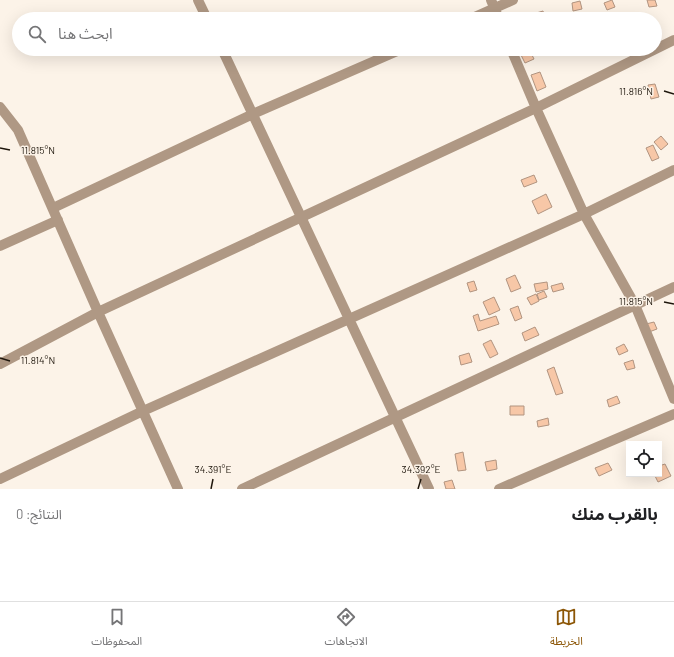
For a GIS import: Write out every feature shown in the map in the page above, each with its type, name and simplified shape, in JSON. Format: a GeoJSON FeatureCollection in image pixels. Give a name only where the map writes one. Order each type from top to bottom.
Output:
{"type":"FeatureCollection","features":[{"type":"Feature","properties":{"kind":"street"},"geometry":{"type":"LineString","coordinates":[[198,0],[204,12]]}},
{"type":"Feature","properties":{"kind":"street"},"geometry":{"type":"LineString","coordinates":[[481,12],[493,4],[513,0]]}},
{"type":"Feature","properties":{"kind":"street"},"geometry":{"type":"LineString","coordinates":[[662,46],[674,40]]}},
{"type":"Feature","properties":{"kind":"street"},"geometry":{"type":"LineString","coordinates":[[225,56],[429,489]]}},
{"type":"Feature","properties":{"kind":"street"},"geometry":{"type":"LineString","coordinates":[[53,208],[253,114],[386,56]]}},
{"type":"Feature","properties":{"kind":"street"},"geometry":{"type":"LineString","coordinates":[[514,56],[584,214],[635,305],[674,399]]}},
{"type":"Feature","properties":{"kind":"street"},"geometry":{"type":"LineString","coordinates":[[0,364],[98,312],[536,108],[642,56]]}},
{"type":"Feature","properties":{"kind":"street"},"geometry":{"type":"LineString","coordinates":[[0,107],[18,130],[178,489]]}},
{"type":"Feature","properties":{"kind":"street"},"geometry":{"type":"LineString","coordinates":[[0,479],[142,411],[584,214],[674,170]]}},
{"type":"Feature","properties":{"kind":"street"},"geometry":{"type":"LineString","coordinates":[[0,246],[58,220]]}},
{"type":"Feature","properties":{"kind":"street"},"geometry":{"type":"LineString","coordinates":[[242,489],[674,287]]}},
{"type":"Feature","properties":{"kind":"street"},"geometry":{"type":"LineString","coordinates":[[499,489],[674,414]]}},
{"type":"Feature","properties":{"kind":"building"},"geometry":{"type":"Polygon","coordinates":[[[612,0],[615,7],[607,10],[604,3],[612,0]]]}},
{"type":"Feature","properties":{"kind":"building"},"geometry":{"type":"Polygon","coordinates":[[[647,0],[655,0],[657,6],[649,7],[647,0]]]}},
{"type":"Feature","properties":{"kind":"building"},"geometry":{"type":"Polygon","coordinates":[[[580,1],[582,9],[573,11],[572,3],[580,1]]]}},
{"type":"Feature","properties":{"kind":"building"},"geometry":{"type":"Polygon","coordinates":[[[522,56],[532,56],[534,59],[525,63],[522,56]]]}},
{"type":"Feature","properties":{"kind":"building"},"geometry":{"type":"Polygon","coordinates":[[[540,72],[546,87],[537,91],[531,75],[540,72]]]}},
{"type":"Feature","properties":{"kind":"building"},"geometry":{"type":"Polygon","coordinates":[[[655,84],[659,97],[651,99],[648,85],[655,84]]]}},
{"type":"Feature","properties":{"kind":"building"},"geometry":{"type":"Polygon","coordinates":[[[661,136],[668,144],[661,150],[654,142],[661,136]]]}},
{"type":"Feature","properties":{"kind":"building"},"geometry":{"type":"Polygon","coordinates":[[[653,145],[659,158],[652,161],[646,148],[653,145]]]}},
{"type":"Feature","properties":{"kind":"building"},"geometry":{"type":"Polygon","coordinates":[[[534,175],[537,182],[524,187],[521,180],[534,175]]]}},
{"type":"Feature","properties":{"kind":"building"},"geometry":{"type":"Polygon","coordinates":[[[546,194],[552,207],[538,214],[532,201],[546,194]]]}},
{"type":"Feature","properties":{"kind":"building"},"geometry":{"type":"Polygon","coordinates":[[[515,275],[521,288],[511,292],[506,279],[515,275]]]}},
{"type":"Feature","properties":{"kind":"building"},"geometry":{"type":"Polygon","coordinates":[[[474,281],[477,290],[470,292],[467,283],[474,281]]]}},
{"type":"Feature","properties":{"kind":"building"},"geometry":{"type":"Polygon","coordinates":[[[547,282],[548,289],[536,292],[534,284],[547,282]]]}},
{"type":"Feature","properties":{"kind":"building"},"geometry":{"type":"Polygon","coordinates":[[[562,283],[564,289],[553,292],[551,286],[562,283]]]}},
{"type":"Feature","properties":{"kind":"building"},"geometry":{"type":"Polygon","coordinates":[[[544,291],[547,297],[539,300],[537,294],[544,291]]]}},
{"type":"Feature","properties":{"kind":"building"},"geometry":{"type":"Polygon","coordinates":[[[536,294],[539,301],[531,305],[527,298],[536,294]]]}},
{"type":"Feature","properties":{"kind":"building"},"geometry":{"type":"Polygon","coordinates":[[[494,297],[500,310],[489,315],[483,302],[494,297]]]}},
{"type":"Feature","properties":{"kind":"building"},"geometry":{"type":"Polygon","coordinates":[[[518,306],[522,318],[515,321],[510,309],[518,306]]]}},
{"type":"Feature","properties":{"kind":"building"},"geometry":{"type":"Polygon","coordinates":[[[478,314],[480,321],[496,316],[499,324],[478,331],[473,316],[478,314]]]}},
{"type":"Feature","properties":{"kind":"building"},"geometry":{"type":"Polygon","coordinates":[[[654,322],[657,329],[649,332],[646,324],[654,322]]]}},
{"type":"Feature","properties":{"kind":"building"},"geometry":{"type":"Polygon","coordinates":[[[535,327],[539,335],[525,341],[522,333],[535,327]]]}},
{"type":"Feature","properties":{"kind":"building"},"geometry":{"type":"Polygon","coordinates":[[[491,340],[498,354],[490,358],[483,344],[491,340]]]}},
{"type":"Feature","properties":{"kind":"building"},"geometry":{"type":"Polygon","coordinates":[[[624,344],[628,351],[619,355],[616,348],[624,344]]]}},
{"type":"Feature","properties":{"kind":"building"},"geometry":{"type":"Polygon","coordinates":[[[469,353],[472,362],[461,365],[459,356],[469,353]]]}},
{"type":"Feature","properties":{"kind":"building"},"geometry":{"type":"Polygon","coordinates":[[[633,360],[635,368],[627,370],[624,363],[633,360]]]}},
{"type":"Feature","properties":{"kind":"building"},"geometry":{"type":"Polygon","coordinates":[[[554,367],[563,393],[556,395],[547,370],[554,367]]]}},
{"type":"Feature","properties":{"kind":"building"},"geometry":{"type":"Polygon","coordinates":[[[617,396],[620,403],[609,407],[607,400],[617,396]]]}},
{"type":"Feature","properties":{"kind":"building"},"geometry":{"type":"Polygon","coordinates":[[[510,406],[524,406],[524,415],[510,415],[510,406]]]}},
{"type":"Feature","properties":{"kind":"building"},"geometry":{"type":"Polygon","coordinates":[[[548,418],[549,425],[538,427],[537,421],[548,418]]]}},
{"type":"Feature","properties":{"kind":"building"},"geometry":{"type":"Polygon","coordinates":[[[463,452],[466,470],[458,471],[455,454],[463,452]]]}},
{"type":"Feature","properties":{"kind":"building"},"geometry":{"type":"Polygon","coordinates":[[[496,460],[497,469],[487,471],[485,462],[496,460]]]}},
{"type":"Feature","properties":{"kind":"building"},"geometry":{"type":"Polygon","coordinates":[[[608,463],[612,470],[599,476],[595,468],[608,463]]]}},
{"type":"Feature","properties":{"kind":"building"},"geometry":{"type":"Polygon","coordinates":[[[665,464],[671,476],[658,482],[656,477],[662,477],[662,465],[665,464]]]}},
{"type":"Feature","properties":{"kind":"building"},"geometry":{"type":"Polygon","coordinates":[[[452,480],[455,489],[446,489],[444,482],[452,480]]]}}]}
